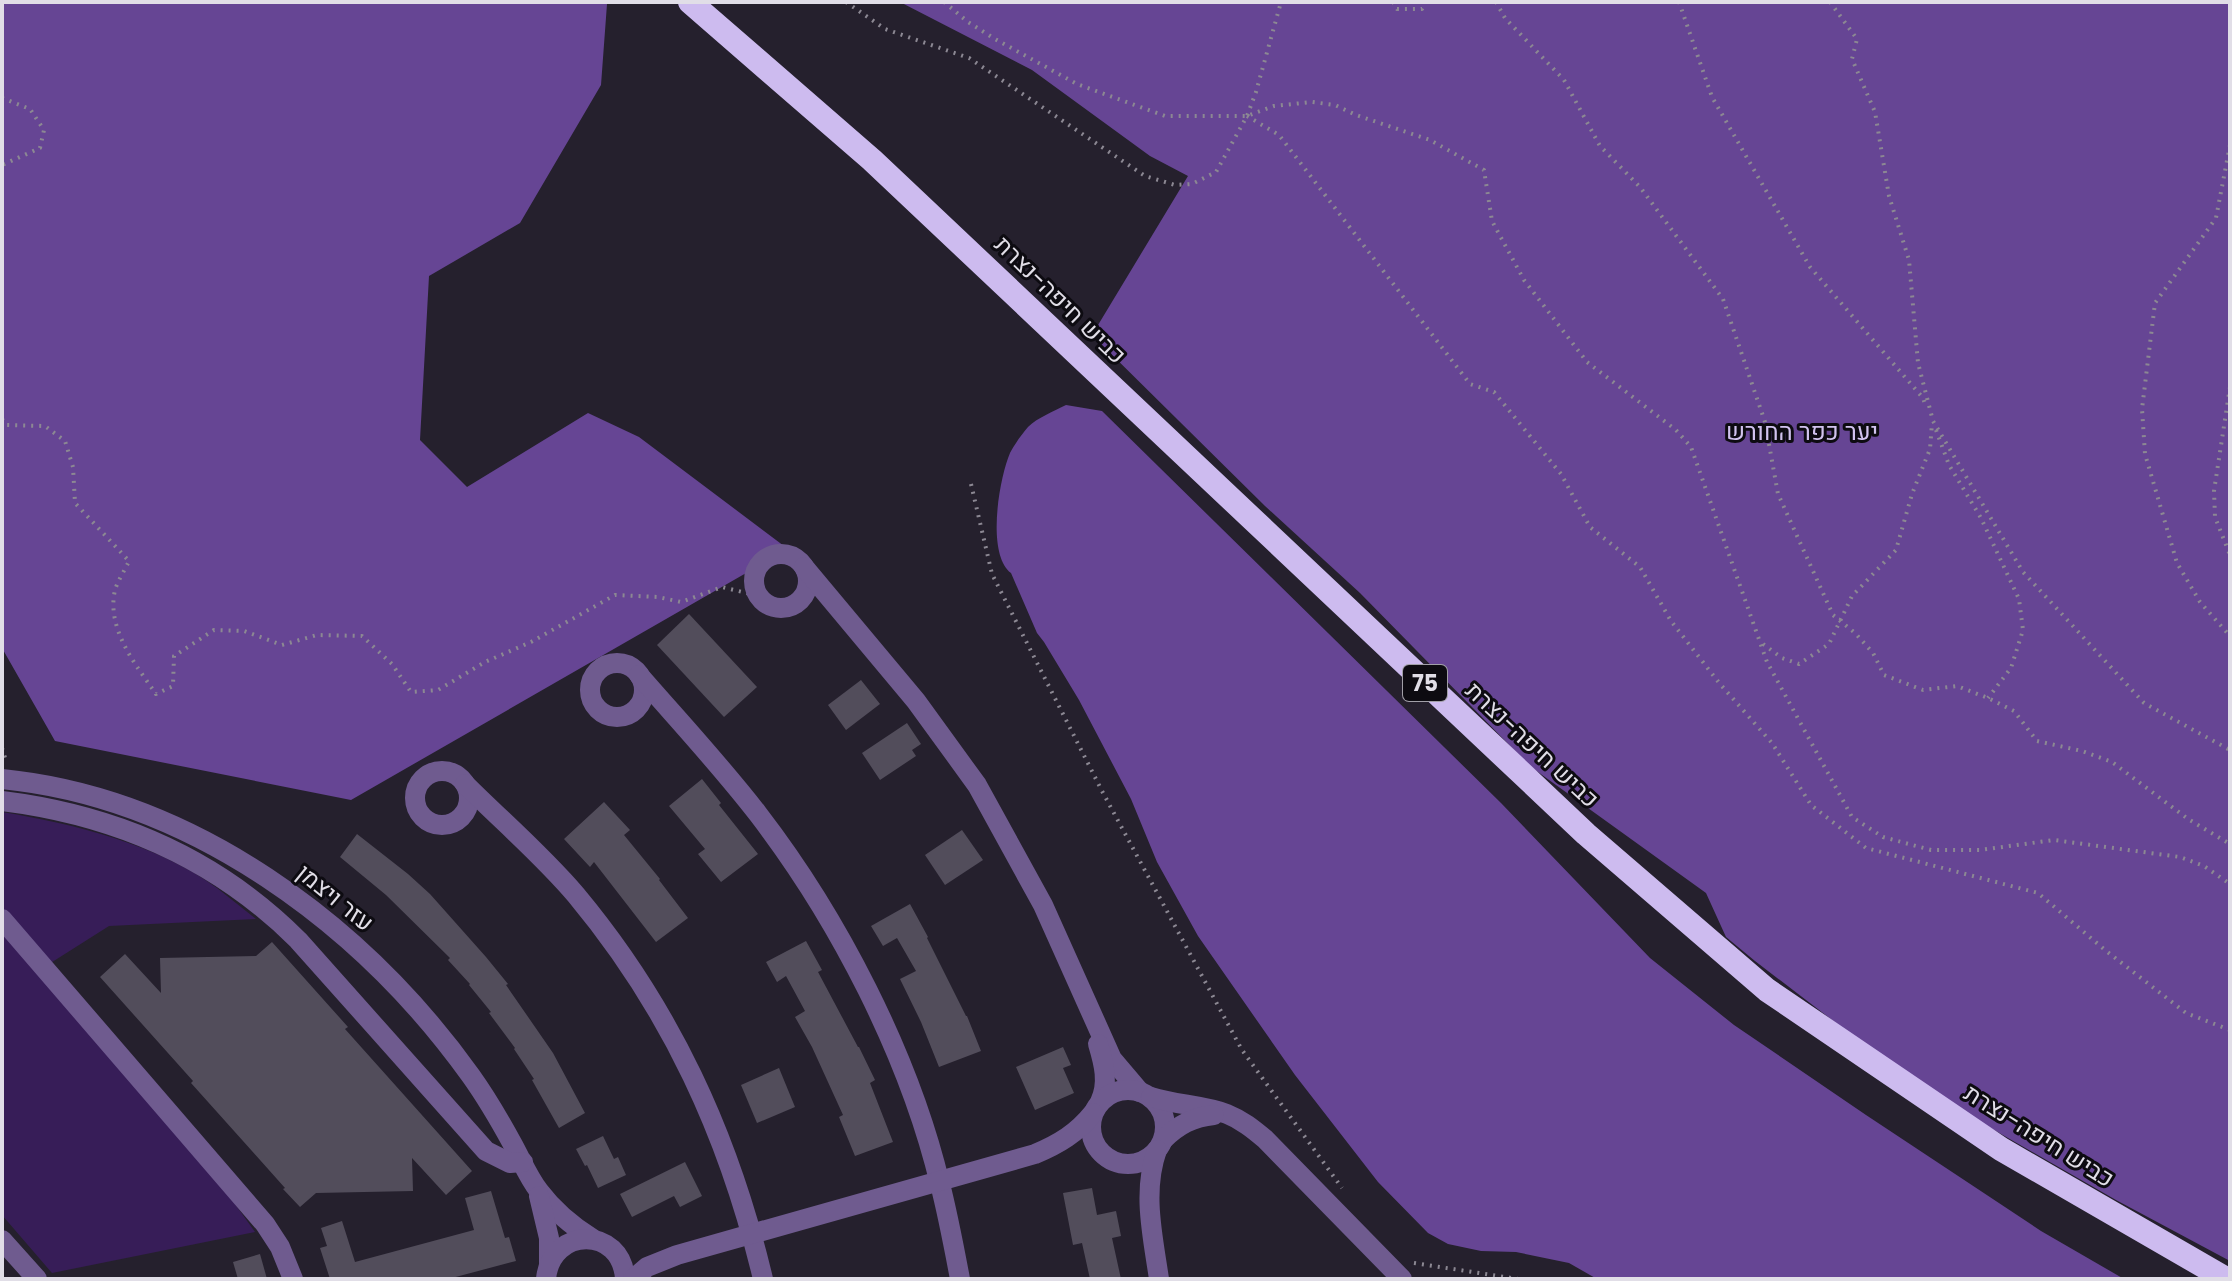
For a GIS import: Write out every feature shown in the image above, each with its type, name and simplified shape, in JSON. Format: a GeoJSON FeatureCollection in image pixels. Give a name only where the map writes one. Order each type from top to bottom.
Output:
{"type":"FeatureCollection","features":[{"type":"Feature","properties":{"kind":"highway","name":"כביש חיפה-נצרת"},"geometry":{"type":"LineString","coordinates":[[690,2],[872,160],[1586,834],[1767,990],[2001,1149],[2226,1279]]}},
{"type":"Feature","properties":{"kind":"street"},"geometry":{"type":"LineString","coordinates":[[849,618],[834,608],[811,601],[777,607],[763,601],[756,589],[755,574],[758,568],[776,555],[792,556],[849,618],[916,701],[977,785],[1043,905],[1112,1059],[1163,1112],[1166,1124],[1151,1166],[1150,1221],[1159,1279]]}},
{"type":"Feature","properties":{"kind":"street"},"geometry":{"type":"LineString","coordinates":[[798,602],[807,589],[804,567]]}},
{"type":"Feature","properties":{"kind":"street"},"geometry":{"type":"LineString","coordinates":[[687,729],[665,713],[652,709],[633,711],[619,717],[605,714],[591,698],[591,684],[598,671],[611,664],[627,665],[639,675],[687,729],[760,816],[817,898],[838,934],[904,1072],[940,1181],[960,1279]]}},
{"type":"Feature","properties":{"kind":"street"},"geometry":{"type":"LineString","coordinates":[[633,711],[642,698],[643,683],[639,675]]}},
{"type":"Feature","properties":{"kind":"street"},"geometry":{"type":"LineString","coordinates":[[498,817],[477,812],[464,814],[452,823],[437,825],[419,813],[416,792],[423,779],[437,772],[452,774],[465,784],[498,817],[574,893],[601,926],[653,1000],[685,1059],[720,1136],[752,1234],[763,1279]]}},
{"type":"Feature","properties":{"kind":"street","name":"עזר ויצמן"},"geometry":{"type":"LineString","coordinates":[[2,779],[77,792],[139,812],[195,836],[298,898],[350,941],[433,1028],[471,1076],[537,1189]]}},
{"type":"Feature","properties":{"kind":"street"},"geometry":{"type":"LineString","coordinates":[[464,814],[469,799],[465,784]]}},
{"type":"Feature","properties":{"kind":"street"},"geometry":{"type":"LineString","coordinates":[[2,801],[71,813],[121,829],[206,867],[244,892],[298,940],[486,1151],[510,1163],[523,1162]]}},
{"type":"Feature","properties":{"kind":"street"},"geometry":{"type":"LineString","coordinates":[[2,919],[265,1224],[280,1247],[293,1279]]}},
{"type":"Feature","properties":{"kind":"street"},"geometry":{"type":"LineString","coordinates":[[633,1279],[647,1267],[677,1255],[1035,1154],[1059,1144],[1082,1126],[1105,1091],[1102,1059],[1090,1014]]}},
{"type":"Feature","properties":{"kind":"street"},"geometry":{"type":"LineString","coordinates":[[1150,1221],[1132,1179],[1092,1138],[1090,1125],[1096,1107],[1110,1094],[1122,1090],[1212,1109],[1238,1119],[1265,1139],[1406,1271]]}},
{"type":"Feature","properties":{"kind":"street"},"geometry":{"type":"LineString","coordinates":[[1035,1154],[1087,1151],[1130,1165],[1142,1162],[1173,1130],[1187,1121],[1217,1115],[1238,1119]]}},
{"type":"Feature","properties":{"kind":"street"},"geometry":{"type":"LineString","coordinates":[[537,1189],[575,1228],[615,1252],[622,1263],[625,1279]]}},
{"type":"Feature","properties":{"kind":"street"},"geometry":{"type":"LineString","coordinates":[[537,1189],[549,1238],[546,1274]]}},
{"type":"Feature","properties":{"kind":"street"},"geometry":{"type":"LineString","coordinates":[[546,1274],[556,1252],[566,1243],[593,1239]]}},
{"type":"Feature","properties":{"kind":"street"},"geometry":{"type":"LineString","coordinates":[[2,1240],[37,1279]]}},
{"type":"Feature","properties":{"kind":"street"},"geometry":{"type":"LineString","coordinates":[[615,1252],[635,1256],[677,1255]]}},
{"type":"Feature","properties":{"kind":"path"},"geometry":{"type":"LineString","coordinates":[[846,2],[885,29],[969,58],[1145,176],[1175,185],[1192,184],[1216,172],[1247,116],[1281,2]]}},
{"type":"Feature","properties":{"kind":"path"},"geometry":{"type":"LineString","coordinates":[[944,2],[995,39],[1077,84],[1165,116],[1247,116],[1274,106],[1312,102],[1335,105],[1430,140],[1484,170],[1492,221],[1524,280],[1587,362],[1676,430],[1691,447],[1767,662],[1852,817],[1883,837],[1931,850],[1980,850],[2054,840],[2180,857],[2204,866],[2230,884]]}},
{"type":"Feature","properties":{"kind":"path"},"geometry":{"type":"LineString","coordinates":[[1393,2],[1397,9],[1422,9],[1426,2]]}},
{"type":"Feature","properties":{"kind":"path"},"geometry":{"type":"LineString","coordinates":[[1496,2],[1505,18],[1564,80],[1600,146],[1640,187],[1723,299],[1765,422],[1778,494],[1833,615],[1873,653],[1884,675],[1923,690],[1957,686],[1988,698],[2014,711],[2037,741],[2082,751],[2112,762],[2188,819],[2230,844]]}},
{"type":"Feature","properties":{"kind":"path"},"geometry":{"type":"LineString","coordinates":[[1679,2],[1712,97],[1810,267],[1923,398],[1949,465],[1981,518],[2019,599],[2023,630],[2011,668],[1988,698]]}},
{"type":"Feature","properties":{"kind":"path"},"geometry":{"type":"LineString","coordinates":[[1830,2],[1857,39],[1852,59],[1875,112],[1889,196],[1909,260],[1918,363],[1933,421],[2023,572],[2144,703],[2230,750]]}},
{"type":"Feature","properties":{"kind":"path"},"geometry":{"type":"LineString","coordinates":[[2,98],[30,109],[44,130],[40,148],[2,165]]}},
{"type":"Feature","properties":{"kind":"path"},"geometry":{"type":"LineString","coordinates":[[1247,116],[1279,135],[1470,384],[1494,392],[1561,474],[1590,527],[1640,567],[1671,621],[1720,684],[1772,743],[1811,805],[1866,848],[2038,893],[2186,1013],[2230,1030]]}},
{"type":"Feature","properties":{"kind":"path"},"geometry":{"type":"LineString","coordinates":[[2230,145],[2216,218],[2155,303],[2142,409],[2145,454],[2177,563],[2200,602],[2230,636]]}},
{"type":"Feature","properties":{"kind":"path"},"geometry":{"type":"LineString","coordinates":[[2230,387],[2214,491],[2215,517],[2230,555]]}},
{"type":"Feature","properties":{"kind":"path"},"geometry":{"type":"LineString","coordinates":[[2,419],[7,425],[45,426],[65,441],[73,467],[75,503],[129,561],[115,590],[114,621],[130,657],[156,694],[173,686],[174,656],[214,630],[244,631],[282,645],[317,635],[362,636],[392,664],[411,692],[438,690],[485,662],[531,642],[615,595],[658,597],[681,602],[722,587],[759,596]]}},
{"type":"Feature","properties":{"kind":"path"},"geometry":{"type":"LineString","coordinates":[[1761,643],[1782,658],[1799,664],[1829,644],[1852,596],[1896,550],[1912,494],[1930,449],[1933,421]]}},
{"type":"Feature","properties":{"kind":"path"},"geometry":{"type":"LineString","coordinates":[[971,484],[992,574],[1102,791],[1242,1050],[1351,1199]]}},
{"type":"Feature","properties":{"kind":"path"},"geometry":{"type":"LineString","coordinates":[[1406,1271],[1518,1279]]}},
{"type":"Feature","properties":{"kind":"shaded area"},"geometry":{"type":"Polygon","coordinates":[[[2,812],[86,830],[142,848],[193,873],[256,919],[109,926],[38,971],[230,1197],[255,1232],[52,1273],[2,1215],[2,812]]]}},
{"type":"Feature","properties":{"kind":"green space"},"geometry":{"type":"Polygon","coordinates":[[[2,2],[607,4],[601,85],[520,223],[429,276],[420,440],[467,487],[588,413],[639,437],[788,549],[351,800],[55,741],[2,648],[2,2]]]}},
{"type":"Feature","properties":{"kind":"green space","name":"יער כפר החורש"},"geometry":{"type":"Polygon","coordinates":[[[900,2],[2230,2],[2230,1261],[1982,1123],[1853,1036],[1726,937],[1706,893],[1531,767],[1360,593],[1265,506],[1092,335],[1188,176],[1150,156],[1032,70],[900,2]]]}},
{"type":"Feature","properties":{"kind":"green space"},"geometry":{"type":"Polygon","coordinates":[[[1066,405],[1102,411],[1501,803],[1650,958],[1734,1025],[1866,1115],[2041,1231],[2124,1279],[1597,1279],[1569,1263],[1516,1252],[1481,1251],[1448,1244],[1428,1233],[1378,1182],[1295,1075],[1198,936],[1157,862],[1131,799],[1079,700],[1037,633],[1011,573],[1003,563],[997,516],[1010,453],[1028,427],[1066,405]]]}},
{"type":"Feature","properties":{"kind":"building"},"geometry":{"type":"Polygon","coordinates":[[[689,614],[757,687],[724,717],[657,645],[689,614]]]}},
{"type":"Feature","properties":{"kind":"building"},"geometry":{"type":"Polygon","coordinates":[[[861,680],[880,704],[846,730],[828,705],[861,680]]]}},
{"type":"Feature","properties":{"kind":"building"},"geometry":{"type":"Polygon","coordinates":[[[907,723],[921,744],[912,750],[916,756],[880,780],[862,753],[907,723]]]}},
{"type":"Feature","properties":{"kind":"building"},"geometry":{"type":"Polygon","coordinates":[[[702,779],[758,854],[721,882],[698,854],[705,849],[669,806],[702,779]]]}},
{"type":"Feature","properties":{"kind":"building"},"geometry":{"type":"Polygon","coordinates":[[[604,802],[630,830],[624,835],[688,918],[656,942],[594,862],[590,867],[564,839],[604,802]]]}},
{"type":"Feature","properties":{"kind":"building"},"geometry":{"type":"Polygon","coordinates":[[[962,830],[983,860],[945,885],[925,855],[962,830]]]}},
{"type":"Feature","properties":{"kind":"building"},"geometry":{"type":"Polygon","coordinates":[[[357,834],[430,894],[486,957],[508,984],[553,1053],[585,1113],[559,1128],[515,1048],[470,984],[448,960],[450,958],[386,895],[340,857],[357,834]]]}},
{"type":"Feature","properties":{"kind":"building"},"geometry":{"type":"Polygon","coordinates":[[[910,904],[967,1016],[981,1051],[939,1067],[900,979],[916,971],[897,938],[883,946],[871,926],[910,904]]]}},
{"type":"Feature","properties":{"kind":"building"},"geometry":{"type":"Polygon","coordinates":[[[806,941],[822,970],[818,972],[875,1080],[870,1083],[893,1142],[855,1156],[839,1117],[843,1115],[795,1017],[805,1011],[786,976],[777,982],[766,962],[806,941]]]}},
{"type":"Feature","properties":{"kind":"building"},"geometry":{"type":"Polygon","coordinates":[[[272,942],[472,1171],[446,1195],[412,1158],[413,1191],[316,1193],[300,1207],[100,977],[125,954],[161,993],[160,958],[256,956],[272,942]]]}},
{"type":"Feature","properties":{"kind":"building"},"geometry":{"type":"Polygon","coordinates":[[[1063,1047],[1071,1065],[1063,1068],[1074,1093],[1035,1110],[1016,1067],[1063,1047]]]}},
{"type":"Feature","properties":{"kind":"building"},"geometry":{"type":"Polygon","coordinates":[[[779,1068],[795,1107],[757,1123],[741,1085],[779,1068]]]}},
{"type":"Feature","properties":{"kind":"building"},"geometry":{"type":"Polygon","coordinates":[[[603,1136],[626,1175],[598,1188],[576,1149],[603,1136]]]}},
{"type":"Feature","properties":{"kind":"building"},"geometry":{"type":"Polygon","coordinates":[[[685,1162],[702,1196],[680,1207],[674,1196],[632,1217],[620,1194],[685,1162]]]}},
{"type":"Feature","properties":{"kind":"building"},"geometry":{"type":"Polygon","coordinates":[[[1092,1188],[1097,1215],[1116,1211],[1121,1236],[1112,1238],[1121,1279],[1090,1279],[1082,1243],[1073,1245],[1063,1193],[1092,1188]]]}},
{"type":"Feature","properties":{"kind":"building"},"geometry":{"type":"Polygon","coordinates":[[[491,1191],[505,1238],[509,1237],[516,1261],[448,1279],[330,1279],[320,1248],[327,1246],[321,1228],[342,1221],[355,1262],[474,1230],[465,1198],[491,1191]]]}},
{"type":"Feature","properties":{"kind":"building"},"geometry":{"type":"Polygon","coordinates":[[[260,1254],[267,1279],[238,1279],[233,1262],[260,1254]]]}}]}
